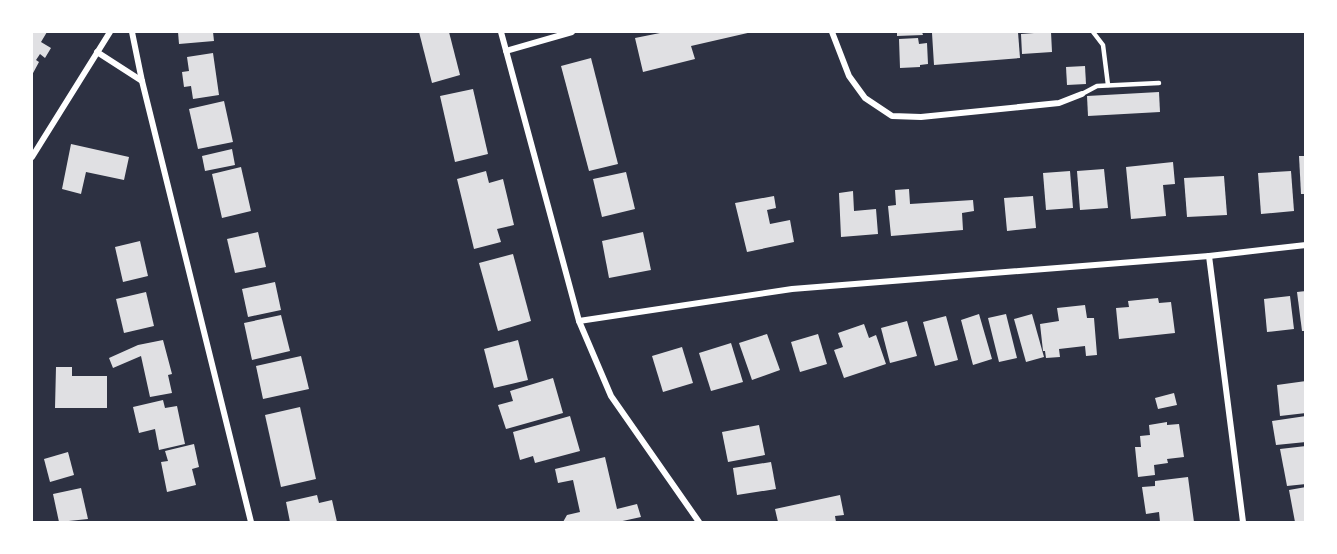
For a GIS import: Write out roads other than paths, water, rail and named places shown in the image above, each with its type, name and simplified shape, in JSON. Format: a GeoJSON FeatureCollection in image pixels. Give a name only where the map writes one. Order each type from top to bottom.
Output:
{"type":"FeatureCollection","features":[{"type":"Feature","properties":{"kind":"street"},"geometry":{"type":"LineString","coordinates":[[32,157],[110,32]]}},
{"type":"Feature","properties":{"kind":"street"},"geometry":{"type":"LineString","coordinates":[[132,32],[142,81],[251,522]]}},
{"type":"Feature","properties":{"kind":"street"},"geometry":{"type":"LineString","coordinates":[[501,32],[579,321],[594,360],[611,396],[699,522]]}},
{"type":"Feature","properties":{"kind":"street"},"geometry":{"type":"LineString","coordinates":[[506,51],[572,32]]}},
{"type":"Feature","properties":{"kind":"street"},"geometry":{"type":"LineString","coordinates":[[832,32],[849,76],[865,98],[892,116],[921,117],[1059,104],[1082,94]]}},
{"type":"Feature","properties":{"kind":"street"},"geometry":{"type":"LineString","coordinates":[[97,52],[142,81]]}},
{"type":"Feature","properties":{"kind":"street"},"geometry":{"type":"LineString","coordinates":[[579,321],[792,289],[1209,256],[1305,245]]}},
{"type":"Feature","properties":{"kind":"street"},"geometry":{"type":"LineString","coordinates":[[1209,256],[1243,522]]}},
{"type":"Feature","properties":{"kind":"lane"},"geometry":{"type":"LineString","coordinates":[[1093,32],[1104,45],[1108,85]]}},
{"type":"Feature","properties":{"kind":"lane"},"geometry":{"type":"LineString","coordinates":[[1082,94],[1097,86],[1159,83]]}}]}
